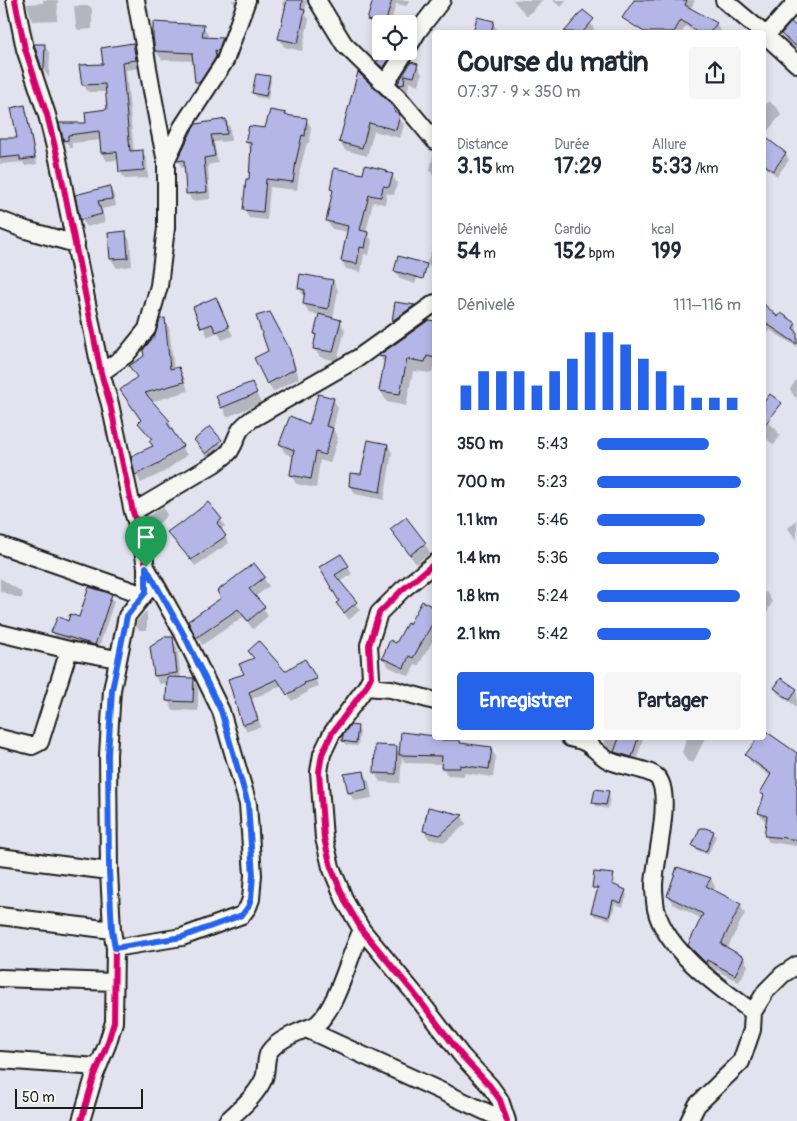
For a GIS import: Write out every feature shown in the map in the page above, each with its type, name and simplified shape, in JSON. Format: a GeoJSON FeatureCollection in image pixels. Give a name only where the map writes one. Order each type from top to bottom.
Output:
{"type":"FeatureCollection","features":[{"type":"Feature","properties":{"kind":"street"},"geometry":{"type":"LineString","coordinates":[[15,0],[25,49],[58,159],[101,373],[140,533],[146,567],[146,592],[127,616],[112,690],[108,755],[109,871],[112,930],[115,948],[114,1022],[81,1121]]}},
{"type":"Feature","properties":{"kind":"street"},"geometry":{"type":"LineString","coordinates":[[101,373],[126,355],[147,329],[159,286],[166,228],[166,161],[152,95],[136,0]]}},
{"type":"Feature","properties":{"kind":"street"},"geometry":{"type":"LineString","coordinates":[[166,161],[182,127],[225,61],[247,0]]}},
{"type":"Feature","properties":{"kind":"street"},"geometry":{"type":"LineString","coordinates":[[317,0],[344,44],[400,98],[432,137]]}},
{"type":"Feature","properties":{"kind":"street"},"geometry":{"type":"LineString","coordinates":[[417,33],[442,0]]}},
{"type":"Feature","properties":{"kind":"street"},"geometry":{"type":"LineString","coordinates":[[724,0],[758,30]]}},
{"type":"Feature","properties":{"kind":"street"},"geometry":{"type":"LineString","coordinates":[[766,33],[797,1]]}},
{"type":"Feature","properties":{"kind":"street"},"geometry":{"type":"LineString","coordinates":[[766,37],[797,64]]}},
{"type":"Feature","properties":{"kind":"street"},"geometry":{"type":"LineString","coordinates":[[385,84],[400,60]]}},
{"type":"Feature","properties":{"kind":"street"},"geometry":{"type":"LineString","coordinates":[[0,220],[26,230],[76,244]]}},
{"type":"Feature","properties":{"kind":"street"},"geometry":{"type":"LineString","coordinates":[[134,512],[214,464],[227,454],[231,450],[238,432],[248,422],[358,358],[432,305]]}},
{"type":"Feature","properties":{"kind":"street"},"geometry":{"type":"LineString","coordinates":[[0,545],[144,595]]}},
{"type":"Feature","properties":{"kind":"street"},"geometry":{"type":"LineString","coordinates":[[432,565],[402,590],[380,612],[369,645],[371,677],[366,687],[332,733],[322,754],[319,772],[324,838],[331,867],[346,904],[362,930],[414,993],[462,1056],[490,1086],[500,1100],[507,1121]]}},
{"type":"Feature","properties":{"kind":"street"},"geometry":{"type":"LineString","coordinates":[[115,948],[182,937],[242,915],[251,899],[253,875],[248,804],[221,711],[183,633],[146,567]]}},
{"type":"Feature","properties":{"kind":"street"},"geometry":{"type":"LineString","coordinates":[[0,633],[69,650],[117,659]]}},
{"type":"Feature","properties":{"kind":"street"},"geometry":{"type":"LineString","coordinates":[[0,738],[32,746],[40,742],[69,650]]}},
{"type":"Feature","properties":{"kind":"street"},"geometry":{"type":"LineString","coordinates":[[366,687],[391,689],[432,700]]}},
{"type":"Feature","properties":{"kind":"street"},"geometry":{"type":"LineString","coordinates":[[577,740],[584,742],[608,760],[650,773],[658,778],[663,788],[662,834],[654,885],[656,910],[664,929],[680,950],[716,986],[753,1012]]}},
{"type":"Feature","properties":{"kind":"street"},"geometry":{"type":"LineString","coordinates":[[0,857],[109,871]]}},
{"type":"Feature","properties":{"kind":"street"},"geometry":{"type":"LineString","coordinates":[[0,916],[112,930]]}},
{"type":"Feature","properties":{"kind":"street"},"geometry":{"type":"LineString","coordinates":[[227,1121],[262,1083],[270,1052],[281,1042],[317,1024],[326,1012],[336,993],[362,930]]}},
{"type":"Feature","properties":{"kind":"street"},"geometry":{"type":"LineString","coordinates":[[689,1121],[698,1105],[741,1062],[752,1030],[753,1012],[766,991],[782,975],[797,965]]}},
{"type":"Feature","properties":{"kind":"street"},"geometry":{"type":"LineString","coordinates":[[0,978],[114,982]]}},
{"type":"Feature","properties":{"kind":"street"},"geometry":{"type":"LineString","coordinates":[[306,1029],[507,1121]]}},
{"type":"Feature","properties":{"kind":"street"},"geometry":{"type":"LineString","coordinates":[[0,1060],[98,1067]]}},
{"type":"Feature","properties":{"kind":"building"},"geometry":{"type":"Polygon","coordinates":[[[287,0],[302,0],[301,9],[305,10],[298,43],[278,39],[287,0]]]}},
{"type":"Feature","properties":{"kind":"building"},"geometry":{"type":"Polygon","coordinates":[[[373,0],[392,0],[388,15],[372,15],[372,21],[367,20],[373,0]]]}},
{"type":"Feature","properties":{"kind":"building"},"geometry":{"type":"Polygon","coordinates":[[[634,0],[687,0],[685,5],[717,23],[712,30],[695,30],[681,20],[675,30],[641,30],[622,18],[634,0]]]}},
{"type":"Feature","properties":{"kind":"building"},"geometry":{"type":"Polygon","coordinates":[[[583,10],[594,19],[585,30],[566,30],[583,10]]]}},
{"type":"Feature","properties":{"kind":"building"},"geometry":{"type":"Polygon","coordinates":[[[477,17],[494,21],[492,30],[474,30],[477,17]]]}},
{"type":"Feature","properties":{"kind":"building"},"geometry":{"type":"Polygon","coordinates":[[[153,22],[204,25],[202,37],[223,38],[218,51],[215,50],[216,57],[200,82],[195,82],[192,53],[155,51],[153,22]]]}},
{"type":"Feature","properties":{"kind":"building"},"geometry":{"type":"Polygon","coordinates":[[[791,22],[797,27],[797,47],[781,34],[791,22]]]}},
{"type":"Feature","properties":{"kind":"building"},"geometry":{"type":"Polygon","coordinates":[[[133,43],[136,60],[122,62],[130,151],[143,150],[144,170],[119,172],[117,152],[101,153],[99,131],[68,135],[68,140],[64,141],[59,123],[86,123],[85,112],[107,109],[105,84],[82,85],[79,65],[103,64],[101,48],[133,43]]]}},
{"type":"Feature","properties":{"kind":"building"},"geometry":{"type":"Polygon","coordinates":[[[34,44],[45,44],[44,69],[42,69],[34,44]]]}},
{"type":"Feature","properties":{"kind":"building"},"geometry":{"type":"Polygon","coordinates":[[[388,60],[383,68],[375,61],[388,60]]]}},
{"type":"Feature","properties":{"kind":"building"},"geometry":{"type":"Polygon","coordinates":[[[411,62],[418,64],[414,77],[405,75],[404,84],[400,85],[398,83],[411,62]]]}},
{"type":"Feature","properties":{"kind":"building"},"geometry":{"type":"Polygon","coordinates":[[[358,72],[400,115],[396,130],[369,123],[362,148],[339,142],[358,72]]]}},
{"type":"Feature","properties":{"kind":"building"},"geometry":{"type":"Polygon","coordinates":[[[256,74],[270,76],[266,96],[252,93],[256,74]]]}},
{"type":"Feature","properties":{"kind":"building"},"geometry":{"type":"Polygon","coordinates":[[[25,105],[35,158],[20,160],[20,156],[0,158],[0,138],[17,138],[11,108],[25,105]]]}},
{"type":"Feature","properties":{"kind":"building"},"geometry":{"type":"Polygon","coordinates":[[[270,110],[286,113],[285,115],[307,118],[305,136],[302,135],[293,182],[266,179],[263,212],[243,210],[246,179],[249,179],[251,143],[245,142],[249,126],[265,128],[270,110]]]}},
{"type":"Feature","properties":{"kind":"building"},"geometry":{"type":"Polygon","coordinates":[[[226,119],[227,134],[211,135],[215,156],[204,158],[207,192],[186,194],[184,160],[177,161],[191,132],[196,124],[226,119]]]}},
{"type":"Feature","properties":{"kind":"building"},"geometry":{"type":"Polygon","coordinates":[[[766,138],[786,153],[773,171],[766,166],[766,138]]]}},
{"type":"Feature","properties":{"kind":"building"},"geometry":{"type":"Polygon","coordinates":[[[365,165],[386,170],[386,172],[393,174],[389,187],[383,186],[381,197],[369,195],[360,230],[368,232],[365,248],[360,247],[357,264],[341,261],[348,226],[326,221],[333,190],[330,189],[334,168],[363,174],[365,165]]]}},
{"type":"Feature","properties":{"kind":"building"},"geometry":{"type":"Polygon","coordinates":[[[110,186],[112,199],[98,201],[102,214],[80,220],[75,195],[110,186]]]}},
{"type":"Feature","properties":{"kind":"building"},"geometry":{"type":"Polygon","coordinates":[[[126,231],[128,258],[110,259],[108,233],[126,231]]]}},
{"type":"Feature","properties":{"kind":"building"},"geometry":{"type":"Polygon","coordinates":[[[398,256],[427,264],[423,279],[394,271],[398,256]]]}},
{"type":"Feature","properties":{"kind":"building"},"geometry":{"type":"Polygon","coordinates":[[[300,274],[333,280],[328,309],[303,304],[305,290],[298,288],[300,274]]]}},
{"type":"Feature","properties":{"kind":"building"},"geometry":{"type":"Polygon","coordinates":[[[216,297],[229,327],[216,332],[212,324],[201,328],[193,307],[216,297]]]}},
{"type":"Feature","properties":{"kind":"building"},"geometry":{"type":"Polygon","coordinates":[[[395,302],[415,305],[392,321],[395,302]]]}},
{"type":"Feature","properties":{"kind":"building"},"geometry":{"type":"Polygon","coordinates":[[[766,306],[778,317],[781,313],[796,323],[793,328],[797,332],[797,344],[766,323],[766,306]]]}},
{"type":"Feature","properties":{"kind":"building"},"geometry":{"type":"Polygon","coordinates":[[[270,312],[289,348],[295,369],[267,384],[254,358],[268,351],[256,316],[270,312]]]}},
{"type":"Feature","properties":{"kind":"building"},"geometry":{"type":"Polygon","coordinates":[[[319,314],[341,320],[333,352],[313,349],[316,334],[314,334],[319,314]]]}},
{"type":"Feature","properties":{"kind":"building"},"geometry":{"type":"Polygon","coordinates":[[[165,318],[170,369],[179,367],[184,382],[145,393],[170,421],[167,423],[183,446],[159,463],[135,475],[131,456],[153,446],[149,441],[152,439],[138,423],[141,420],[120,390],[137,377],[129,366],[144,356],[143,350],[155,335],[160,319],[165,318]]]}},
{"type":"Feature","properties":{"kind":"building"},"geometry":{"type":"Polygon","coordinates":[[[429,320],[432,320],[432,357],[427,356],[425,362],[407,359],[400,394],[379,391],[385,357],[378,356],[429,320]]]}},
{"type":"Feature","properties":{"kind":"building"},"geometry":{"type":"Polygon","coordinates":[[[252,382],[257,393],[221,408],[216,396],[252,382]]]}},
{"type":"Feature","properties":{"kind":"building"},"geometry":{"type":"Polygon","coordinates":[[[318,394],[334,398],[326,426],[333,428],[325,455],[316,452],[311,479],[290,475],[294,450],[279,444],[290,416],[309,424],[318,394]]]}},
{"type":"Feature","properties":{"kind":"building"},"geometry":{"type":"Polygon","coordinates":[[[770,394],[782,403],[766,423],[766,399],[770,394]]]}},
{"type":"Feature","properties":{"kind":"building"},"geometry":{"type":"Polygon","coordinates":[[[210,426],[222,440],[206,454],[194,440],[210,426]]]}},
{"type":"Feature","properties":{"kind":"building"},"geometry":{"type":"Polygon","coordinates":[[[368,440],[388,444],[380,492],[349,486],[350,473],[361,474],[368,440]]]}},
{"type":"Feature","properties":{"kind":"building"},"geometry":{"type":"Polygon","coordinates":[[[208,502],[222,519],[217,523],[226,536],[191,560],[167,532],[182,523],[208,502]]]}},
{"type":"Feature","properties":{"kind":"building"},"geometry":{"type":"Polygon","coordinates":[[[406,517],[426,543],[410,555],[390,529],[406,517]]]}},
{"type":"Feature","properties":{"kind":"building"},"geometry":{"type":"Polygon","coordinates":[[[341,554],[349,566],[335,575],[357,602],[344,613],[336,603],[339,601],[319,567],[341,554]]]}},
{"type":"Feature","properties":{"kind":"building"},"geometry":{"type":"Polygon","coordinates":[[[254,563],[265,577],[249,589],[265,607],[248,621],[238,609],[196,638],[188,621],[221,598],[217,591],[254,563]]]}},
{"type":"Feature","properties":{"kind":"building"},"geometry":{"type":"Polygon","coordinates":[[[89,587],[112,594],[95,645],[51,632],[58,616],[68,621],[70,614],[79,617],[89,587]]]}},
{"type":"Feature","properties":{"kind":"building"},"geometry":{"type":"Polygon","coordinates":[[[422,601],[432,606],[432,624],[413,658],[409,656],[404,668],[382,658],[390,640],[396,643],[407,623],[409,624],[422,601]]]}},
{"type":"Feature","properties":{"kind":"building"},"geometry":{"type":"Polygon","coordinates":[[[165,637],[173,637],[177,673],[154,676],[150,647],[165,637]]]}},
{"type":"Feature","properties":{"kind":"building"},"geometry":{"type":"Polygon","coordinates":[[[259,641],[285,671],[305,659],[317,679],[304,683],[287,695],[277,679],[249,692],[258,720],[242,725],[228,679],[244,674],[239,664],[254,658],[248,651],[259,641]]]}},
{"type":"Feature","properties":{"kind":"building"},"geometry":{"type":"Polygon","coordinates":[[[167,677],[194,678],[193,702],[166,701],[167,677]]]}},
{"type":"Feature","properties":{"kind":"building"},"geometry":{"type":"Polygon","coordinates":[[[781,678],[797,689],[790,700],[774,688],[781,678]]]}},
{"type":"Feature","properties":{"kind":"building"},"geometry":{"type":"Polygon","coordinates":[[[350,725],[358,726],[356,743],[342,741],[343,735],[350,725]]]}},
{"type":"Feature","properties":{"kind":"building"},"geometry":{"type":"Polygon","coordinates":[[[766,731],[797,753],[797,841],[764,836],[767,816],[758,813],[764,795],[760,793],[771,774],[745,755],[756,740],[766,740],[766,731]]]}},
{"type":"Feature","properties":{"kind":"building"},"geometry":{"type":"Polygon","coordinates":[[[401,732],[432,736],[432,740],[460,740],[460,743],[492,747],[489,769],[460,765],[460,768],[441,768],[442,756],[399,755],[401,732]]]}},
{"type":"Feature","properties":{"kind":"building"},"geometry":{"type":"Polygon","coordinates":[[[618,740],[637,740],[632,757],[614,752],[618,740]]]}},
{"type":"Feature","properties":{"kind":"building"},"geometry":{"type":"Polygon","coordinates":[[[375,745],[397,746],[396,774],[374,773],[375,745]]]}},
{"type":"Feature","properties":{"kind":"building"},"geometry":{"type":"Polygon","coordinates":[[[364,771],[367,789],[348,793],[344,774],[364,771]]]}},
{"type":"Feature","properties":{"kind":"building"},"geometry":{"type":"Polygon","coordinates":[[[595,789],[609,791],[606,805],[592,803],[595,789]]]}},
{"type":"Feature","properties":{"kind":"building"},"geometry":{"type":"Polygon","coordinates":[[[428,807],[463,815],[440,835],[423,831],[428,807]]]}},
{"type":"Feature","properties":{"kind":"building"},"geometry":{"type":"Polygon","coordinates":[[[700,828],[714,831],[706,852],[692,846],[700,828]]]}},
{"type":"Feature","properties":{"kind":"building"},"geometry":{"type":"Polygon","coordinates":[[[677,867],[711,878],[706,886],[741,904],[721,944],[744,957],[735,975],[707,960],[706,963],[688,945],[703,914],[667,896],[677,867]]]}},
{"type":"Feature","properties":{"kind":"building"},"geometry":{"type":"Polygon","coordinates":[[[594,872],[614,874],[612,884],[626,890],[621,903],[613,900],[609,917],[591,912],[598,888],[592,888],[594,872]]]}},
{"type":"Feature","properties":{"kind":"cycle path"},"geometry":{"type":"LineString","coordinates":[[15,0],[25,49],[47,115],[58,159],[101,373],[110,404],[133,512],[140,533],[146,567],[146,592],[127,616],[112,690],[108,755],[109,871],[112,930],[115,948],[114,1022],[94,1077],[81,1121]]}},
{"type":"Feature","properties":{"kind":"cycle path"},"geometry":{"type":"LineString","coordinates":[[432,565],[402,590],[379,613],[369,645],[371,677],[366,687],[332,733],[322,754],[319,772],[324,838],[331,867],[346,903],[362,930],[414,993],[462,1056],[490,1086],[500,1100],[507,1121]]}},
{"type":"Feature","properties":{"kind":"route"},"geometry":{"type":"LineString","coordinates":[[146,567],[183,633],[221,711],[248,804],[253,875],[251,899],[242,915],[182,937],[115,948],[112,930],[109,871],[108,808],[108,755],[112,690],[127,616],[146,592],[146,567]]}}]}
